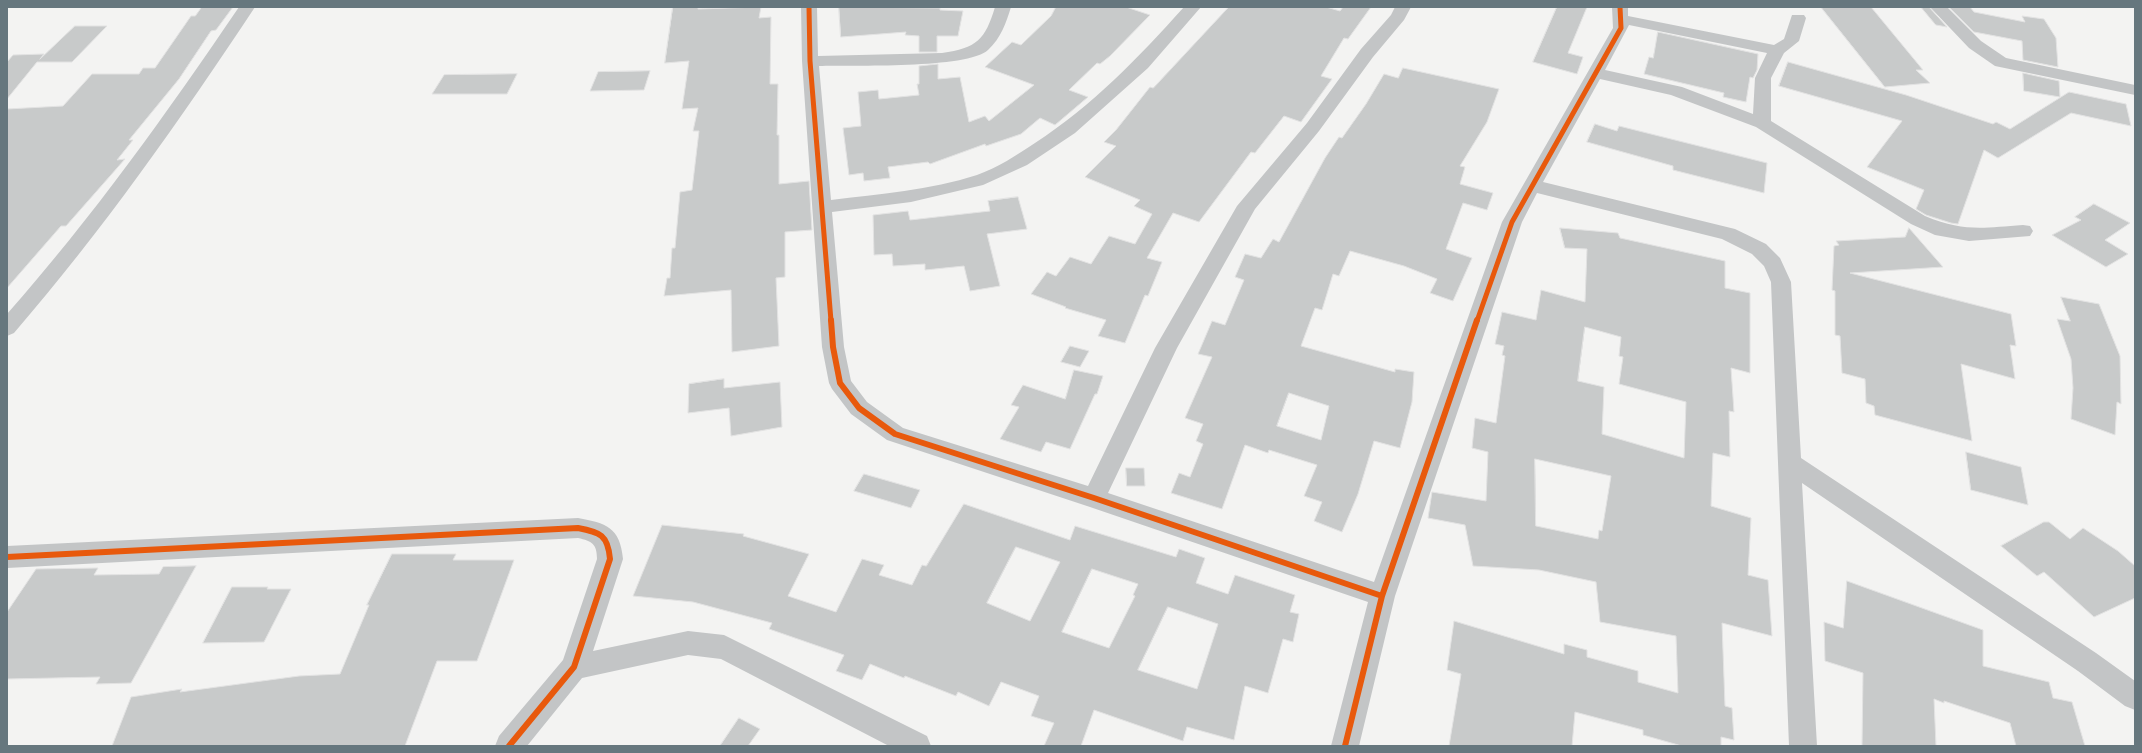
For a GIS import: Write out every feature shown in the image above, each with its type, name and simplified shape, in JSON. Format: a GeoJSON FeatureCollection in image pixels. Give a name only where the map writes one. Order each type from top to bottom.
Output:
{"type":"FeatureCollection","features":[{"type":"Feature","properties":{"kind":"street"},"geometry":{"type":"LineString","coordinates":[[7,328],[94,223],[200,76],[247,7]]}},
{"type":"Feature","properties":{"kind":"street"},"geometry":{"type":"LineString","coordinates":[[809,7],[810,61],[823,207],[833,347],[840,383],[860,408],[895,434],[1094,498],[1382,596]]}},
{"type":"Feature","properties":{"kind":"street"},"geometry":{"type":"LineString","coordinates":[[810,61],[942,58],[964,55],[982,47],[997,27],[1003,7]]}},
{"type":"Feature","properties":{"kind":"street"},"geometry":{"type":"LineString","coordinates":[[823,207],[911,196],[983,180],[1021,161],[1069,129],[1142,64],[1193,7]]}},
{"type":"Feature","properties":{"kind":"street"},"geometry":{"type":"LineString","coordinates":[[1094,498],[1166,348],[1247,206],[1313,127],[1367,52],[1398,17],[1403,7]]}},
{"type":"Feature","properties":{"kind":"street"},"geometry":{"type":"LineString","coordinates":[[1938,7],[1972,42],[1990,57],[2001,62],[2135,90]]}},
{"type":"Feature","properties":{"kind":"street"},"geometry":{"type":"LineString","coordinates":[[1345,746],[1382,596],[1410,511],[1512,222],[1560,134],[1621,28],[1621,13],[1777,50]]}},
{"type":"Feature","properties":{"kind":"street"},"geometry":{"type":"LineString","coordinates":[[1762,123],[1763,78],[1777,50],[1791,41],[1798,18]]}},
{"type":"Feature","properties":{"kind":"street"},"geometry":{"type":"LineString","coordinates":[[1595,73],[1676,91],[1762,123],[1918,220],[1942,230],[1969,235],[2023,231]]}},
{"type":"Feature","properties":{"kind":"street"},"geometry":{"type":"LineString","coordinates":[[1533,186],[1728,234],[1759,249],[1773,263],[1780,282],[1803,746]]}},
{"type":"Feature","properties":{"kind":"street"},"geometry":{"type":"LineString","coordinates":[[1789,462],[2088,662],[2135,697]]}},
{"type":"Feature","properties":{"kind":"street"},"geometry":{"type":"LineString","coordinates":[[7,557],[578,528],[598,532],[609,544],[610,560],[574,667],[509,746]]}},
{"type":"Feature","properties":{"kind":"street"},"geometry":{"type":"LineString","coordinates":[[574,667],[688,643],[724,647],[917,746]]}},
{"type":"Feature","properties":{"kind":"building"},"geometry":{"type":"Polygon","coordinates":[[[202,7],[233,7],[216,30],[211,31],[179,79],[129,140],[133,140],[117,160],[125,159],[66,226],[61,226],[7,288],[7,109],[63,106],[92,74],[139,74],[143,68],[155,68],[191,16],[195,16],[202,7]]]}},
{"type":"Feature","properties":{"kind":"building"},"geometry":{"type":"Polygon","coordinates":[[[673,7],[698,7],[698,9],[761,7],[759,18],[771,17],[770,84],[778,84],[777,135],[779,135],[779,184],[809,181],[812,230],[785,232],[785,277],[776,278],[779,346],[732,352],[731,290],[664,296],[667,278],[670,278],[672,248],[675,248],[680,192],[692,190],[699,131],[693,131],[698,108],[682,109],[689,61],[665,63],[673,7]]]}},
{"type":"Feature","properties":{"kind":"building"},"geometry":{"type":"Polygon","coordinates":[[[839,7],[940,8],[940,10],[963,11],[958,36],[937,36],[937,52],[919,52],[919,36],[905,35],[906,32],[841,37],[839,7]]]}},
{"type":"Feature","properties":{"kind":"building"},"geometry":{"type":"Polygon","coordinates":[[[1056,7],[1126,7],[1150,15],[1110,56],[1100,64],[1097,63],[1069,90],[1088,97],[1055,125],[1040,118],[1021,134],[986,146],[985,144],[930,164],[928,162],[888,167],[890,178],[864,181],[863,173],[849,175],[843,128],[861,126],[858,92],[878,90],[879,99],[919,95],[917,84],[919,84],[919,66],[938,64],[938,79],[960,77],[969,122],[985,116],[989,121],[1034,85],[985,67],[1012,42],[1021,45],[1051,16],[1056,7]]]}},
{"type":"Feature","properties":{"kind":"building"},"geometry":{"type":"Polygon","coordinates":[[[1229,7],[1326,7],[1340,11],[1343,7],[1371,7],[1348,39],[1344,38],[1321,76],[1332,79],[1301,122],[1284,116],[1255,153],[1251,152],[1199,222],[1173,213],[1147,258],[1162,262],[1148,296],[1145,295],[1125,343],[1098,336],[1106,320],[1065,308],[1066,307],[1031,294],[1047,272],[1056,276],[1070,257],[1091,264],[1109,236],[1135,244],[1152,214],[1134,206],[1140,200],[1085,177],[1116,146],[1104,142],[1116,130],[1150,87],[1153,88],[1229,7]]]}},
{"type":"Feature","properties":{"kind":"building"},"geometry":{"type":"Polygon","coordinates":[[[1557,7],[1587,7],[1568,53],[1583,57],[1577,74],[1533,62],[1557,7]]]}},
{"type":"Feature","properties":{"kind":"building"},"geometry":{"type":"Polygon","coordinates":[[[1821,7],[1871,7],[1923,70],[1916,70],[1930,83],[1885,87],[1821,7]]]}},
{"type":"Feature","properties":{"kind":"building"},"geometry":{"type":"Polygon","coordinates":[[[1921,7],[1929,7],[1947,27],[1936,25],[1921,7]]]}},
{"type":"Feature","properties":{"kind":"building"},"geometry":{"type":"Polygon","coordinates":[[[1949,7],[1970,7],[1974,12],[2025,22],[2022,16],[2044,19],[2056,38],[2058,67],[2023,60],[2022,41],[1974,32],[1949,7]]]}},
{"type":"Feature","properties":{"kind":"building"},"geometry":{"type":"Polygon","coordinates":[[[75,26],[107,26],[72,62],[37,62],[7,99],[7,62],[13,55],[44,54],[40,59],[75,26]]]}},
{"type":"Feature","properties":{"kind":"building"},"geometry":{"type":"Polygon","coordinates":[[[1658,32],[1758,54],[1757,70],[1753,78],[1750,77],[1746,102],[1723,97],[1724,93],[1644,74],[1649,57],[1653,58],[1658,32]]]}},
{"type":"Feature","properties":{"kind":"building"},"geometry":{"type":"Polygon","coordinates":[[[1788,62],[1906,95],[1993,124],[1996,122],[2010,129],[2069,92],[2126,104],[2131,126],[2071,113],[1998,158],[1984,150],[1958,224],[1951,223],[1926,215],[1916,209],[1924,190],[1867,167],[1902,121],[1779,86],[1788,62]]]}},
{"type":"Feature","properties":{"kind":"building"},"geometry":{"type":"Polygon","coordinates":[[[1403,68],[1499,89],[1487,122],[1460,166],[1465,167],[1460,184],[1493,193],[1487,210],[1463,203],[1446,249],[1472,258],[1453,301],[1430,293],[1437,279],[1404,266],[1350,251],[1339,276],[1333,274],[1322,310],[1315,308],[1301,346],[1395,372],[1395,369],[1414,372],[1412,402],[1400,448],[1374,441],[1358,494],[1342,532],[1314,521],[1322,502],[1304,496],[1317,465],[1269,450],[1268,453],[1245,445],[1222,509],[1171,493],[1179,473],[1190,477],[1203,444],[1196,441],[1203,424],[1185,418],[1212,357],[1198,354],[1212,321],[1225,325],[1244,280],[1235,277],[1245,254],[1261,258],[1273,239],[1279,242],[1325,158],[1339,137],[1342,138],[1366,104],[1384,74],[1398,78],[1403,68]],[[1289,393],[1277,426],[1321,440],[1329,406],[1289,393]]]}},
{"type":"Feature","properties":{"kind":"building"},"geometry":{"type":"Polygon","coordinates":[[[650,71],[644,90],[590,91],[598,72],[650,71]]]}},
{"type":"Feature","properties":{"kind":"building"},"geometry":{"type":"Polygon","coordinates":[[[2023,73],[2059,81],[2060,97],[2024,91],[2023,73]]]}},
{"type":"Feature","properties":{"kind":"building"},"geometry":{"type":"Polygon","coordinates":[[[517,74],[507,94],[432,94],[444,75],[517,74]]]}},
{"type":"Feature","properties":{"kind":"building"},"geometry":{"type":"Polygon","coordinates":[[[1595,124],[1617,131],[1619,126],[1767,163],[1764,193],[1673,170],[1673,166],[1587,142],[1595,124]]]}},
{"type":"Feature","properties":{"kind":"building"},"geometry":{"type":"Polygon","coordinates":[[[1018,197],[1027,229],[987,234],[1000,286],[970,291],[964,266],[925,270],[925,264],[893,266],[892,254],[874,255],[873,215],[908,211],[910,220],[990,211],[988,201],[1018,197]]]}},
{"type":"Feature","properties":{"kind":"building"},"geometry":{"type":"Polygon","coordinates":[[[2094,204],[2130,223],[2105,240],[2128,254],[2106,267],[2052,235],[2081,220],[2075,217],[2094,204]]]}},
{"type":"Feature","properties":{"kind":"building"},"geometry":{"type":"Polygon","coordinates":[[[1560,228],[1618,233],[1620,238],[1725,261],[1725,288],[1750,293],[1750,373],[1731,368],[1734,412],[1729,411],[1730,457],[1713,453],[1711,506],[1751,518],[1748,575],[1768,580],[1772,636],[1722,623],[1725,706],[1732,708],[1734,740],[1721,737],[1721,746],[1682,746],[1643,735],[1643,730],[1575,712],[1572,746],[1449,746],[1461,674],[1447,670],[1454,621],[1564,654],[1564,644],[1587,650],[1587,657],[1638,671],[1638,682],[1678,693],[1676,636],[1600,622],[1596,582],[1539,570],[1473,566],[1465,525],[1428,518],[1432,492],[1486,501],[1488,452],[1472,448],[1475,418],[1496,423],[1505,356],[1502,355],[1504,346],[1495,344],[1502,312],[1536,320],[1541,290],[1585,302],[1587,249],[1565,248],[1560,228]],[[1585,327],[1578,381],[1604,387],[1602,434],[1684,458],[1686,402],[1619,384],[1623,357],[1619,356],[1621,337],[1585,327]],[[1535,459],[1536,526],[1598,539],[1599,530],[1602,531],[1611,476],[1535,459]]]}},
{"type":"Feature","properties":{"kind":"building"},"geometry":{"type":"Polygon","coordinates":[[[1909,228],[1943,267],[1850,273],[2011,314],[2016,346],[2010,345],[2015,379],[1961,364],[1972,441],[1875,415],[1874,406],[1866,403],[1865,379],[1842,373],[1840,336],[1835,335],[1835,291],[1832,290],[1834,246],[1839,245],[1836,241],[1905,237],[1909,228]]]}},
{"type":"Feature","properties":{"kind":"building"},"geometry":{"type":"Polygon","coordinates":[[[2061,297],[2099,304],[2120,356],[2121,404],[2117,402],[2115,435],[2071,419],[2073,388],[2071,359],[2057,319],[2070,321],[2061,297]]]}},
{"type":"Feature","properties":{"kind":"building"},"geometry":{"type":"Polygon","coordinates":[[[1070,346],[1089,351],[1080,367],[1061,362],[1070,346]]]}},
{"type":"Feature","properties":{"kind":"building"},"geometry":{"type":"Polygon","coordinates":[[[1074,370],[1103,376],[1097,394],[1095,394],[1070,449],[1046,442],[1041,452],[1000,439],[1019,407],[1011,405],[1023,385],[1065,399],[1074,370]]]}},
{"type":"Feature","properties":{"kind":"building"},"geometry":{"type":"Polygon","coordinates":[[[724,379],[724,388],[780,382],[782,427],[731,436],[729,408],[688,413],[689,384],[724,379]]]}},
{"type":"Feature","properties":{"kind":"building"},"geometry":{"type":"Polygon","coordinates":[[[1966,452],[2021,467],[2028,505],[1971,490],[1966,452]]]}},
{"type":"Feature","properties":{"kind":"building"},"geometry":{"type":"Polygon","coordinates":[[[1126,468],[1144,468],[1145,486],[1127,486],[1126,468]]]}},
{"type":"Feature","properties":{"kind":"building"},"geometry":{"type":"Polygon","coordinates":[[[864,474],[920,490],[911,508],[854,491],[864,474]]]}},
{"type":"Feature","properties":{"kind":"building"},"geometry":{"type":"Polygon","coordinates":[[[964,504],[1070,540],[1075,526],[1176,557],[1179,549],[1205,558],[1196,583],[1228,594],[1235,575],[1295,595],[1290,612],[1299,614],[1293,642],[1283,639],[1268,693],[1245,686],[1234,740],[1187,727],[1183,741],[1094,710],[1081,746],[1044,746],[1054,723],[1031,716],[1039,696],[1001,682],[989,706],[958,692],[956,696],[905,676],[904,678],[870,664],[862,680],[836,671],[844,655],[769,629],[772,623],[693,602],[633,596],[662,525],[744,534],[743,536],[809,554],[788,596],[836,612],[862,559],[884,565],[879,575],[912,585],[922,565],[926,566],[964,504]],[[1016,547],[987,603],[1030,621],[1060,562],[1016,547]],[[1092,569],[1062,632],[1109,648],[1135,596],[1133,595],[1138,584],[1092,569]],[[1168,607],[1138,670],[1197,689],[1218,624],[1168,607]]]}},
{"type":"Feature","properties":{"kind":"building"},"geometry":{"type":"Polygon","coordinates":[[[2044,522],[2049,522],[2070,539],[2083,528],[2118,551],[2135,566],[2135,598],[2094,617],[2044,572],[2037,576],[2001,546],[2044,522]]]}},
{"type":"Feature","properties":{"kind":"building"},"geometry":{"type":"Polygon","coordinates":[[[392,554],[456,554],[453,560],[514,560],[477,661],[437,661],[405,746],[112,746],[131,697],[182,689],[180,692],[299,676],[340,674],[369,605],[367,605],[392,554]]]}},
{"type":"Feature","properties":{"kind":"building"},"geometry":{"type":"Polygon","coordinates":[[[196,566],[131,683],[96,684],[100,677],[7,679],[7,612],[36,569],[98,568],[94,575],[159,574],[163,567],[196,566]]]}},
{"type":"Feature","properties":{"kind":"building"},"geometry":{"type":"Polygon","coordinates":[[[1847,581],[1983,630],[1983,666],[2049,682],[2053,698],[2072,702],[2085,746],[2016,746],[2010,723],[1934,699],[1936,746],[1862,746],[1863,673],[1825,661],[1824,622],[1843,628],[1847,581]]]}},
{"type":"Feature","properties":{"kind":"building"},"geometry":{"type":"Polygon","coordinates":[[[232,587],[268,587],[267,589],[291,589],[264,642],[203,643],[232,587]]]}},
{"type":"Feature","properties":{"kind":"building"},"geometry":{"type":"Polygon","coordinates":[[[739,718],[760,729],[748,746],[720,746],[739,718]]]}},
{"type":"Feature","properties":{"kind":"cycle path"},"geometry":{"type":"LineString","coordinates":[[809,7],[810,61],[833,347],[840,383],[859,408],[895,434],[1094,498],[1382,596]]}},
{"type":"Feature","properties":{"kind":"cycle path"},"geometry":{"type":"LineString","coordinates":[[1345,746],[1382,596],[1410,511],[1512,222],[1560,134],[1621,28],[1620,7]]}},
{"type":"Feature","properties":{"kind":"cycle path"},"geometry":{"type":"LineString","coordinates":[[7,557],[578,528],[598,532],[609,544],[610,559],[574,667],[509,746]]}}]}
